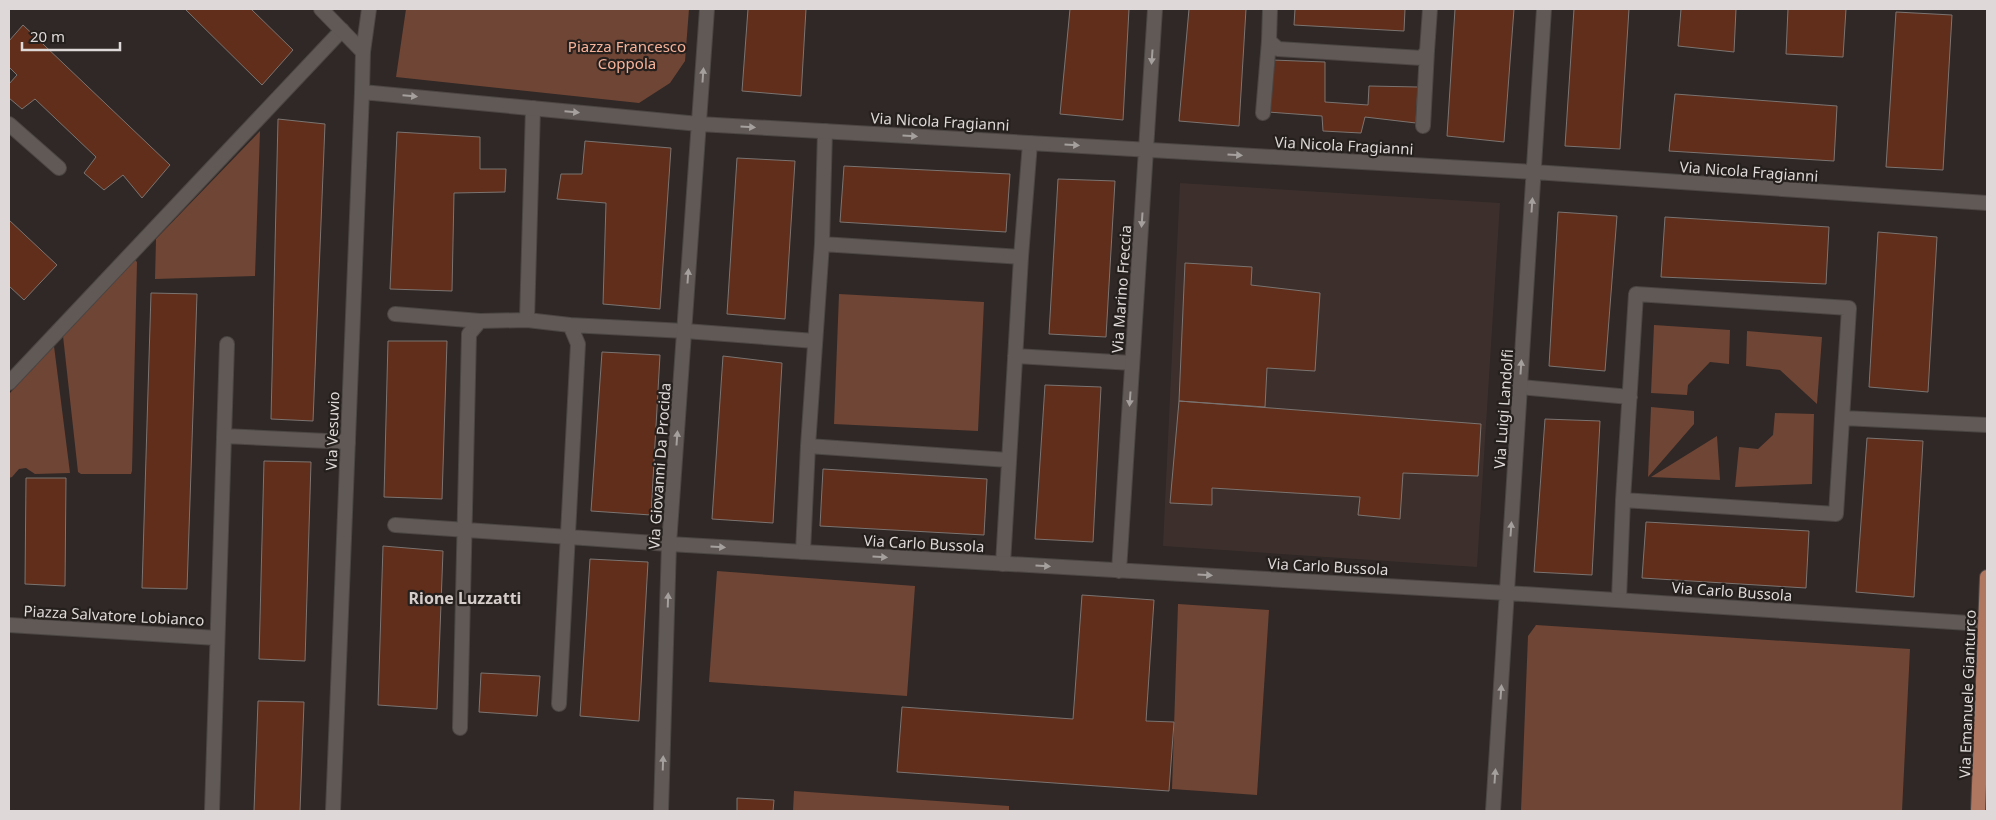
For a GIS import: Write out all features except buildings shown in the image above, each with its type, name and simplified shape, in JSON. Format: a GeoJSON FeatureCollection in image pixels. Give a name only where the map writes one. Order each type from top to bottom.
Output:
{"type":"FeatureCollection","features":[{"type":"Feature","properties":{"kind":"main road","name":"Via Emanuele Gianturco"},"geometry":{"type":"LineString","coordinates":[[1978,811],[1987,577]]}},
{"type":"Feature","properties":{"kind":"street"},"geometry":{"type":"LineString","coordinates":[[321,9],[363,52]]}},
{"type":"Feature","properties":{"kind":"street"},"geometry":{"type":"LineString","coordinates":[[363,52],[369,9]]}},
{"type":"Feature","properties":{"kind":"street"},"geometry":{"type":"LineString","coordinates":[[362,92],[699,124],[707,9]]}},
{"type":"Feature","properties":{"kind":"street","name":"Via Marino Freccia"},"geometry":{"type":"LineString","coordinates":[[1119,571],[1156,9]]}},
{"type":"Feature","properties":{"kind":"street"},"geometry":{"type":"LineString","coordinates":[[1264,113],[1270,9]]}},
{"type":"Feature","properties":{"kind":"street"},"geometry":{"type":"LineString","coordinates":[[1424,126],[1430,9]]}},
{"type":"Feature","properties":{"kind":"street","name":"Via Luigi Landolfi"},"geometry":{"type":"LineString","coordinates":[[1493,811],[1544,9]]}},
{"type":"Feature","properties":{"kind":"street"},"geometry":{"type":"LineString","coordinates":[[9,383],[342,30]]}},
{"type":"Feature","properties":{"kind":"street"},"geometry":{"type":"LineString","coordinates":[[1269,41],[1278,49],[1422,58],[1427,51]]}},
{"type":"Feature","properties":{"kind":"street","name":"Via Vesuvio"},"geometry":{"type":"LineString","coordinates":[[334,811],[363,52]]}},
{"type":"Feature","properties":{"kind":"street"},"geometry":{"type":"LineString","coordinates":[[527,320],[534,108]]}},
{"type":"Feature","properties":{"kind":"street"},"geometry":{"type":"LineString","coordinates":[[9,124],[59,168]]}},
{"type":"Feature","properties":{"kind":"street","name":"Via Nicola Fragianni"},"geometry":{"type":"LineString","coordinates":[[699,124],[1534,172],[1987,203]]}},
{"type":"Feature","properties":{"kind":"street","name":"Via Giovanni Da Procida"},"geometry":{"type":"LineString","coordinates":[[661,811],[669,544],[699,124]]}},
{"type":"Feature","properties":{"kind":"street"},"geometry":{"type":"LineString","coordinates":[[803,552],[808,446],[822,244],[825,131]]}},
{"type":"Feature","properties":{"kind":"street"},"geometry":{"type":"LineString","coordinates":[[1003,564],[1008,460],[1030,143]]}},
{"type":"Feature","properties":{"kind":"street"},"geometry":{"type":"LineString","coordinates":[[822,244],[1022,257]]}},
{"type":"Feature","properties":{"kind":"street"},"geometry":{"type":"LineString","coordinates":[[1619,599],[1623,500],[1636,294],[1849,308],[1836,514],[1623,500]]}},
{"type":"Feature","properties":{"kind":"street"},"geometry":{"type":"LineString","coordinates":[[394,314],[480,320],[527,320],[570,325],[685,331],[815,341]]}},
{"type":"Feature","properties":{"kind":"street"},"geometry":{"type":"LineString","coordinates":[[460,728],[468,334],[480,320]]}},
{"type":"Feature","properties":{"kind":"street"},"geometry":{"type":"LineString","coordinates":[[559,704],[578,344],[570,325]]}},
{"type":"Feature","properties":{"kind":"street","name":"Piazza Salvatore Lobianco"},"geometry":{"type":"LineString","coordinates":[[212,811],[227,344]]}},
{"type":"Feature","properties":{"kind":"street"},"geometry":{"type":"LineString","coordinates":[[1015,356],[1132,363]]}},
{"type":"Feature","properties":{"kind":"street"},"geometry":{"type":"LineString","coordinates":[[1520,387],[1630,397]]}},
{"type":"Feature","properties":{"kind":"street"},"geometry":{"type":"LineString","coordinates":[[1843,418],[1987,425]]}},
{"type":"Feature","properties":{"kind":"street"},"geometry":{"type":"LineString","coordinates":[[224,436],[348,442]]}},
{"type":"Feature","properties":{"kind":"street"},"geometry":{"type":"LineString","coordinates":[[808,446],[1008,460]]}},
{"type":"Feature","properties":{"kind":"street","name":"Via Carlo Bussola"},"geometry":{"type":"LineString","coordinates":[[395,525],[464,532],[1507,592],[1984,624]]}},
{"type":"Feature","properties":{"kind":"street","name":"Piazza Salvatore Lobianco"},"geometry":{"type":"LineString","coordinates":[[9,625],[217,638]]}},
{"type":"Feature","properties":{"kind":"shaded area"},"geometry":{"type":"Polygon","coordinates":[[[1180,183],[1500,203],[1477,567],[1163,546],[1180,183]]]}},
{"type":"Feature","properties":{"kind":"green space","name":"Piazza Francesco Coppola"},"geometry":{"type":"Polygon","coordinates":[[[406,9],[689,9],[685,61],[670,83],[639,103],[396,77],[406,9]]]}},
{"type":"Feature","properties":{"kind":"green space"},"geometry":{"type":"Polygon","coordinates":[[[260,131],[255,276],[155,279],[156,239],[260,131]]]}},
{"type":"Feature","properties":{"kind":"green space"},"geometry":{"type":"Polygon","coordinates":[[[135,260],[137,262],[132,471],[131,474],[81,474],[78,472],[63,336],[135,260]]]}},
{"type":"Feature","properties":{"kind":"green space"},"geometry":{"type":"Polygon","coordinates":[[[839,294],[984,302],[978,431],[834,424],[839,294]]]}},
{"type":"Feature","properties":{"kind":"green space"},"geometry":{"type":"Polygon","coordinates":[[[1654,325],[1730,330],[1729,364],[1710,362],[1688,385],[1687,395],[1651,393],[1654,325]]]}},
{"type":"Feature","properties":{"kind":"green space"},"geometry":{"type":"Polygon","coordinates":[[[1747,331],[1822,337],[1817,404],[1780,370],[1746,366],[1747,331]]]}},
{"type":"Feature","properties":{"kind":"green space"},"geometry":{"type":"Polygon","coordinates":[[[54,346],[70,473],[35,474],[26,468],[19,469],[9,478],[9,394],[54,346]]]}},
{"type":"Feature","properties":{"kind":"green space"},"geometry":{"type":"Polygon","coordinates":[[[1651,407],[1694,411],[1694,424],[1648,477],[1651,407]]]}},
{"type":"Feature","properties":{"kind":"green space"},"geometry":{"type":"Polygon","coordinates":[[[1775,413],[1814,414],[1812,484],[1735,487],[1739,447],[1758,449],[1773,435],[1775,413]]]}},
{"type":"Feature","properties":{"kind":"green space"},"geometry":{"type":"Polygon","coordinates":[[[1717,436],[1720,480],[1651,477],[1717,436]]]}},
{"type":"Feature","properties":{"kind":"green space"},"geometry":{"type":"Polygon","coordinates":[[[717,571],[915,586],[907,696],[709,682],[717,571]]]}},
{"type":"Feature","properties":{"kind":"green space"},"geometry":{"type":"Polygon","coordinates":[[[1178,604],[1269,610],[1257,795],[1172,789],[1178,604]]]}},
{"type":"Feature","properties":{"kind":"green space"},"geometry":{"type":"Polygon","coordinates":[[[1536,625],[1910,649],[1902,811],[1521,811],[1528,636],[1536,625]]]}},
{"type":"Feature","properties":{"kind":"green space"},"geometry":{"type":"Polygon","coordinates":[[[794,791],[1009,806],[1009,811],[793,811],[794,791]]]}},
{"type":"Feature","properties":{"kind":"district","name":"Rione Luzzatti"},"geometry":{"type":"Point","coordinates":[465,598]}}]}
